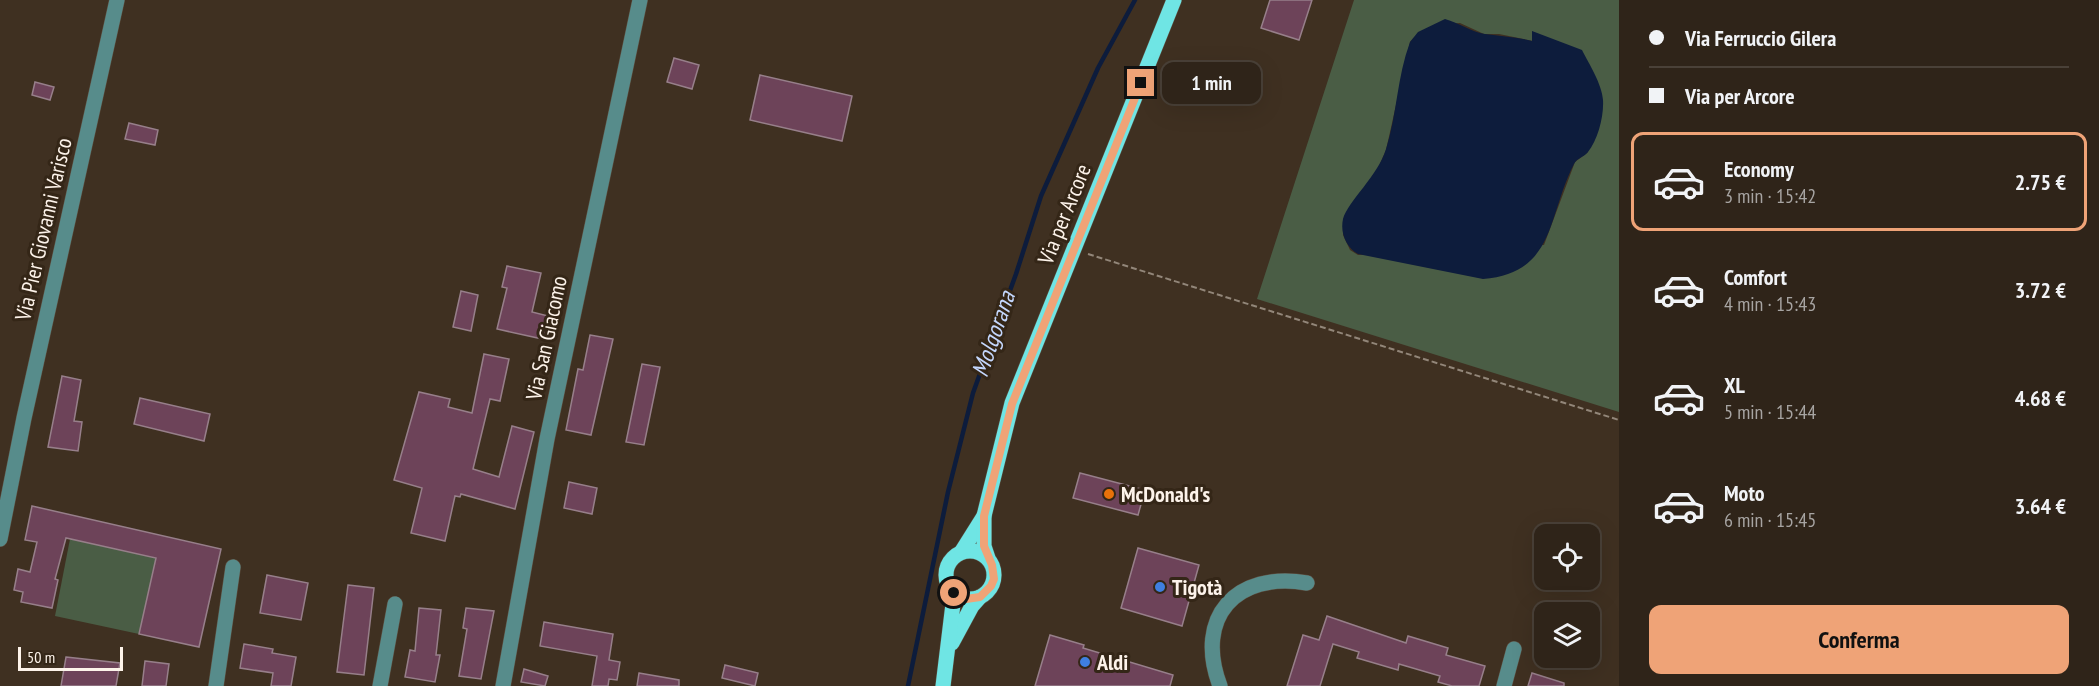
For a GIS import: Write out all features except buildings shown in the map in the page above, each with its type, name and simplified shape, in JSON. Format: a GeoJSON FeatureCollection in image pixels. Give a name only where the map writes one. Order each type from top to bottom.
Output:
{"type":"FeatureCollection","features":[{"type":"Feature","properties":{"kind":"main road","name":"Via per Arcore"},"geometry":{"type":"LineString","coordinates":[[988,558],[984,546],[984,516],[1012,404],[1174,0]]}},
{"type":"Feature","properties":{"kind":"main road","name":"Via per Arcore"},"geometry":{"type":"LineString","coordinates":[[962,551],[984,516]]}},
{"type":"Feature","properties":{"kind":"main road"},"geometry":{"type":"LineString","coordinates":[[943,686],[953,604],[945,576],[948,564],[962,551],[975,551],[988,558],[992,565],[994,579],[991,586],[972,606],[948,656]]}},
{"type":"Feature","properties":{"kind":"main road"},"geometry":{"type":"LineString","coordinates":[[950,589],[966,599],[980,597]]}},
{"type":"Feature","properties":{"kind":"street","name":"Via Pier Giovanni Varisco"},"geometry":{"type":"LineString","coordinates":[[0,539],[24,418],[117,0]]}},
{"type":"Feature","properties":{"kind":"street","name":"Via San Giacomo"},"geometry":{"type":"LineString","coordinates":[[503,686],[548,439],[640,0]]}},
{"type":"Feature","properties":{"kind":"street"},"geometry":{"type":"LineString","coordinates":[[216,686],[233,567]]}},
{"type":"Feature","properties":{"kind":"street"},"geometry":{"type":"LineString","coordinates":[[1220,686],[1212,660],[1211,640],[1218,616],[1232,599],[1260,583],[1282,579],[1307,583]]}},
{"type":"Feature","properties":{"kind":"street"},"geometry":{"type":"LineString","coordinates":[[380,686],[395,604]]}},
{"type":"Feature","properties":{"kind":"street"},"geometry":{"type":"LineString","coordinates":[[1504,686],[1515,649]]}},
{"type":"Feature","properties":{"kind":"path"},"geometry":{"type":"LineString","coordinates":[[1074,250],[1619,420]]}},
{"type":"Feature","properties":{"kind":"green space"},"geometry":{"type":"Polygon","coordinates":[[[1354,0],[1619,0],[1619,412],[1257,299],[1354,0]],[[1460,23],[1445,24],[1426,29],[1410,42],[1386,150],[1375,175],[1344,217],[1343,235],[1350,250],[1358,255],[1544,245],[1575,162],[1588,152],[1532,31],[1533,41],[1499,34],[1484,34],[1460,23]]]}},
{"type":"Feature","properties":{"kind":"green space"},"geometry":{"type":"Polygon","coordinates":[[[70,539],[156,558],[139,634],[55,616],[70,539]]]}},
{"type":"Feature","properties":{"kind":"water"},"geometry":{"type":"Polygon","coordinates":[[[1445,19],[1480,33],[1532,41],[1532,31],[1582,50],[1595,74],[1603,100],[1600,128],[1592,147],[1574,164],[1553,222],[1537,254],[1524,266],[1507,274],[1483,279],[1358,254],[1347,244],[1343,234],[1342,224],[1346,212],[1377,169],[1386,149],[1402,69],[1410,42],[1418,32],[1445,19]]]}},
{"type":"Feature","properties":{"kind":"waterway","name":"Molgorana"},"geometry":{"type":"LineString","coordinates":[[908,686],[948,492],[973,393],[1016,274],[1041,196],[1098,68],[1135,0]]}},
{"type":"Feature","properties":{"kind":"place","name":"McDonald's"},"geometry":{"type":"Point","coordinates":[1109,494]}},
{"type":"Feature","properties":{"kind":"place","name":"Tigotà"},"geometry":{"type":"Point","coordinates":[1160,587]}},
{"type":"Feature","properties":{"kind":"place","name":"Aldi"},"geometry":{"type":"Point","coordinates":[1085,662]}},
{"type":"Feature","properties":{"kind":"route"},"geometry":{"type":"LineString","coordinates":[[954,593],[966,599],[980,597],[991,586],[994,579],[992,565],[984,546],[984,516],[1012,404],[1141,83]]}}]}
